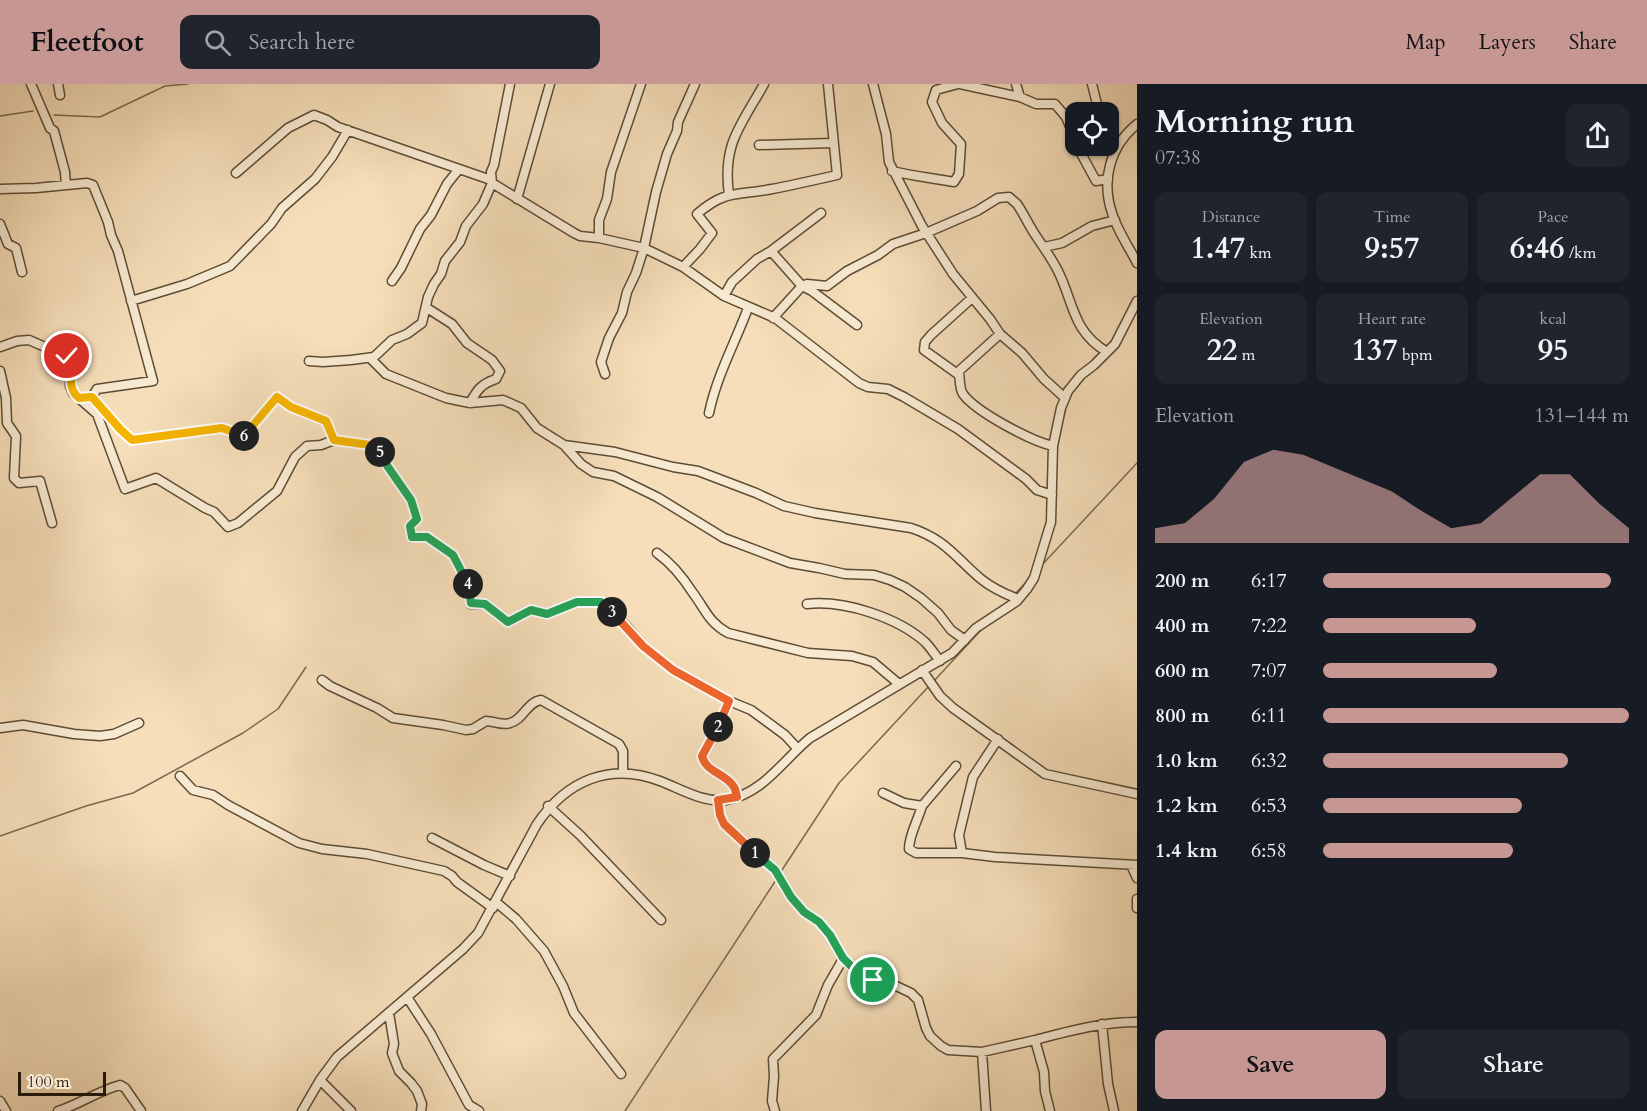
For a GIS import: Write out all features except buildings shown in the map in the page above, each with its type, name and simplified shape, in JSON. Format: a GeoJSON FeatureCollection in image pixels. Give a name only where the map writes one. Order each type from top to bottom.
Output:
{"type":"FeatureCollection","features":[{"type":"Feature","properties":{"kind":"street"},"geometry":{"type":"LineString","coordinates":[[31,84],[50,128],[54,131],[63,161],[66,185]]}},
{"type":"Feature","properties":{"kind":"street"},"geometry":{"type":"LineString","coordinates":[[58,84],[60,95]]}},
{"type":"Feature","properties":{"kind":"street"},"geometry":{"type":"LineString","coordinates":[[309,361],[323,362],[374,357],[392,340],[407,334],[422,323],[428,297],[441,274],[445,261],[460,242],[466,226],[483,204],[492,182],[491,172],[510,84]]}},
{"type":"Feature","properties":{"kind":"street"},"geometry":{"type":"LineString","coordinates":[[517,199],[550,84]]}},
{"type":"Feature","properties":{"kind":"street"},"geometry":{"type":"LineString","coordinates":[[599,238],[599,220],[607,199],[611,172],[641,84]]}},
{"type":"Feature","properties":{"kind":"street"},"geometry":{"type":"LineString","coordinates":[[605,374],[601,362],[636,273],[668,153],[677,131],[678,122],[695,84]]}},
{"type":"Feature","properties":{"kind":"street"},"geometry":{"type":"LineString","coordinates":[[729,195],[726,175],[735,133],[764,84]]}},
{"type":"Feature","properties":{"kind":"street"},"geometry":{"type":"LineString","coordinates":[[683,267],[712,233],[697,214],[709,204],[729,195],[837,175],[828,84]]}},
{"type":"Feature","properties":{"kind":"street"},"geometry":{"type":"LineString","coordinates":[[873,84],[886,134],[888,162],[926,233],[953,274],[1000,334],[1065,398]]}},
{"type":"Feature","properties":{"kind":"street"},"geometry":{"type":"LineString","coordinates":[[892,171],[915,177],[954,182],[959,174],[961,144],[942,123],[932,102],[936,90],[959,84],[1020,97],[1036,104],[1055,104],[1065,116]]}},
{"type":"Feature","properties":{"kind":"street"},"geometry":{"type":"LineString","coordinates":[[1016,84],[1020,97]]}},
{"type":"Feature","properties":{"kind":"street"},"geometry":{"type":"LineString","coordinates":[[1092,84],[1096,102]]}},
{"type":"Feature","properties":{"kind":"street"},"geometry":{"type":"LineString","coordinates":[[236,173],[288,128],[314,115],[338,127],[492,182],[580,236],[644,248],[683,267],[724,296],[773,318],[789,328],[859,383],[868,387],[888,389],[958,429],[1026,479],[1039,492],[1052,495]]}},
{"type":"Feature","properties":{"kind":"street"},"geometry":{"type":"LineString","coordinates":[[1119,146],[1137,124]]}},
{"type":"Feature","properties":{"kind":"street"},"geometry":{"type":"LineString","coordinates":[[131,301],[187,284],[230,266],[271,224],[282,208],[315,178],[332,157],[348,130]]}},
{"type":"Feature","properties":{"kind":"street"},"geometry":{"type":"LineString","coordinates":[[759,145],[833,143]]}},
{"type":"Feature","properties":{"kind":"street"},"geometry":{"type":"LineString","coordinates":[[1082,156],[1096,181],[1108,179]]}},
{"type":"Feature","properties":{"kind":"street"},"geometry":{"type":"LineString","coordinates":[[1113,156],[1108,179],[1108,195],[1112,214],[1137,263]]}},
{"type":"Feature","properties":{"kind":"street"},"geometry":{"type":"LineString","coordinates":[[392,281],[420,229],[431,215],[447,184],[459,169]]}},
{"type":"Feature","properties":{"kind":"street"},"geometry":{"type":"LineString","coordinates":[[0,189],[36,189],[87,183],[93,185],[118,251],[153,381],[97,389],[92,397]]}},
{"type":"Feature","properties":{"kind":"street"},"geometry":{"type":"LineString","coordinates":[[773,318],[802,286],[807,284],[827,286],[847,271],[878,255],[893,244],[926,233],[977,211],[999,198],[1009,197],[1017,204],[1059,273],[1076,318],[1085,333],[1107,352]]}},
{"type":"Feature","properties":{"kind":"street"},"geometry":{"type":"LineString","coordinates":[[724,296],[732,282],[745,268],[821,213]]}},
{"type":"Feature","properties":{"kind":"street"},"geometry":{"type":"LineString","coordinates":[[1044,247],[1062,243],[1092,226],[1115,220]]}},
{"type":"Feature","properties":{"kind":"street"},"geometry":{"type":"LineString","coordinates":[[0,224],[8,244],[16,248],[22,272]]}},
{"type":"Feature","properties":{"kind":"street"},"geometry":{"type":"LineString","coordinates":[[771,251],[802,286],[857,325]]}},
{"type":"Feature","properties":{"kind":"street"},"geometry":{"type":"LineString","coordinates":[[959,375],[924,350],[925,342],[972,298]]}},
{"type":"Feature","properties":{"kind":"street"},"geometry":{"type":"LineString","coordinates":[[302,1111],[337,1057],[463,949],[478,933],[537,824],[549,806],[568,790],[598,776],[623,773],[658,780],[698,797],[718,800],[737,797],[763,783],[810,738],[952,653],[976,628],[1018,599],[1034,578],[1051,522],[1053,446],[1061,408],[1068,391],[1081,375],[1115,344],[1137,301]]}},
{"type":"Feature","properties":{"kind":"street"},"geometry":{"type":"LineString","coordinates":[[427,308],[452,324],[467,344],[492,360],[500,371],[496,379],[485,383],[476,392],[470,403]]}},
{"type":"Feature","properties":{"kind":"street"},"geometry":{"type":"LineString","coordinates":[[709,413],[713,394],[748,308]]}},
{"type":"Feature","properties":{"kind":"street"},"geometry":{"type":"LineString","coordinates":[[1000,334],[959,371],[961,392],[991,417],[1053,446]]}},
{"type":"Feature","properties":{"kind":"street"},"geometry":{"type":"LineString","coordinates":[[0,346],[29,340],[67,356],[71,361],[70,386],[73,393],[97,414],[125,489],[156,478],[214,512],[228,527],[238,523],[277,491],[295,457],[307,446],[321,445],[334,440],[377,446],[388,467],[411,500],[417,519],[410,526],[412,537],[427,537],[453,555],[468,583],[471,603],[485,604],[508,622],[531,610],[547,614],[577,602],[601,602],[643,646],[673,670],[729,701],[751,710],[785,735],[797,748]]}},
{"type":"Feature","properties":{"kind":"street"},"geometry":{"type":"LineString","coordinates":[[370,358],[386,374],[446,398],[470,403],[503,400],[521,408],[537,428],[564,445],[581,464],[593,472],[614,476],[657,497],[724,538],[790,563],[845,574],[873,575],[905,587],[921,598],[951,630],[965,640]]}},
{"type":"Feature","properties":{"kind":"street"},"geometry":{"type":"LineString","coordinates":[[0,371],[6,398],[7,423],[16,436],[14,478],[19,483],[40,481],[52,523]]}},
{"type":"Feature","properties":{"kind":"street"},"geometry":{"type":"LineString","coordinates":[[79,398],[92,397]]}},
{"type":"Feature","properties":{"kind":"street"},"geometry":{"type":"LineString","coordinates":[[92,397],[132,440],[222,428],[243,437],[277,397],[291,407],[326,421],[334,440]]}},
{"type":"Feature","properties":{"kind":"street"},"geometry":{"type":"LineString","coordinates":[[564,445],[615,452],[698,471],[784,506],[911,528],[926,533],[943,542],[983,581],[1018,599]]}},
{"type":"Feature","properties":{"kind":"street"},"geometry":{"type":"LineString","coordinates":[[657,553],[693,591],[713,623],[728,633],[808,653],[852,656],[873,662],[899,684]]}},
{"type":"Feature","properties":{"kind":"street"},"geometry":{"type":"LineString","coordinates":[[807,604],[825,603],[878,614],[925,642],[940,661]]}},
{"type":"Feature","properties":{"kind":"street"},"geometry":{"type":"LineString","coordinates":[[922,670],[940,696],[953,708],[1045,774],[1137,794]]}},
{"type":"Feature","properties":{"kind":"street"},"geometry":{"type":"LineString","coordinates":[[322,680],[393,718],[466,730],[473,729],[486,721],[505,724],[513,722],[533,702],[541,700],[619,744],[623,751],[623,773]]}},
{"type":"Feature","properties":{"kind":"street"},"geometry":{"type":"LineString","coordinates":[[729,701],[717,731],[702,756],[707,767],[734,787],[737,797]]}},
{"type":"Feature","properties":{"kind":"street"},"geometry":{"type":"LineString","coordinates":[[0,728],[23,725],[100,736],[114,734],[139,723]]}},
{"type":"Feature","properties":{"kind":"street"},"geometry":{"type":"LineString","coordinates":[[962,853],[959,835],[972,777],[998,739]]}},
{"type":"Feature","properties":{"kind":"street"},"geometry":{"type":"LineString","coordinates":[[956,766],[922,806],[909,841],[909,849],[916,853],[962,853],[1134,865],[1137,878]]}},
{"type":"Feature","properties":{"kind":"street"},"geometry":{"type":"LineString","coordinates":[[180,776],[193,790],[213,795],[299,843],[322,849],[367,854],[444,871],[457,882],[516,919],[544,951],[574,1012],[621,1074]]}},
{"type":"Feature","properties":{"kind":"street"},"geometry":{"type":"LineString","coordinates":[[883,793],[904,803],[922,806]]}},
{"type":"Feature","properties":{"kind":"street"},"geometry":{"type":"LineString","coordinates":[[718,800],[724,824],[775,870],[791,897],[804,912],[819,922],[830,935],[843,958],[854,969],[873,980],[892,984],[911,993],[918,1000],[930,1036],[948,1050],[982,1052],[1086,1027],[1137,1022]]}},
{"type":"Feature","properties":{"kind":"street"},"geometry":{"type":"LineString","coordinates":[[549,806],[661,920]]}},
{"type":"Feature","properties":{"kind":"street"},"geometry":{"type":"LineString","coordinates":[[432,838],[510,876]]}},
{"type":"Feature","properties":{"kind":"street"},"geometry":{"type":"LineString","coordinates":[[1137,899],[1137,908]]}},
{"type":"Feature","properties":{"kind":"street"},"geometry":{"type":"LineString","coordinates":[[775,1111],[772,1101],[774,1076],[772,1059],[816,1015],[828,985],[843,958]]}},
{"type":"Feature","properties":{"kind":"street"},"geometry":{"type":"LineString","coordinates":[[407,997],[435,1042],[469,1105],[479,1111]]}},
{"type":"Feature","properties":{"kind":"street"},"geometry":{"type":"LineString","coordinates":[[389,1012],[394,1044],[392,1053],[399,1071],[417,1091],[422,1104],[421,1111]]}},
{"type":"Feature","properties":{"kind":"street"},"geometry":{"type":"LineString","coordinates":[[1102,1024],[1108,1084],[1114,1111]]}},
{"type":"Feature","properties":{"kind":"street"},"geometry":{"type":"LineString","coordinates":[[1035,1040],[1044,1072],[1045,1091],[1050,1111]]}},
{"type":"Feature","properties":{"kind":"street"},"geometry":{"type":"LineString","coordinates":[[982,1052],[986,1111]]}},
{"type":"Feature","properties":{"kind":"street"},"geometry":{"type":"LineString","coordinates":[[320,1080],[351,1111]]}},
{"type":"Feature","properties":{"kind":"street"},"geometry":{"type":"LineString","coordinates":[[58,1111],[105,1089],[120,1085],[125,1088],[141,1111]]}},
{"type":"Feature","properties":{"kind":"street"},"geometry":{"type":"LineString","coordinates":[[0,1101],[6,1111]]}},
{"type":"Feature","properties":{"kind":"waterway"},"geometry":{"type":"LineString","coordinates":[[54,115],[100,117],[165,86],[188,84]]}},
{"type":"Feature","properties":{"kind":"waterway"},"geometry":{"type":"LineString","coordinates":[[0,116],[33,111]]}},
{"type":"Feature","properties":{"kind":"waterway"},"geometry":{"type":"LineString","coordinates":[[1041,566],[1137,463]]}},
{"type":"Feature","properties":{"kind":"waterway"},"geometry":{"type":"LineString","coordinates":[[1015,594],[1028,580]]}},
{"type":"Feature","properties":{"kind":"waterway"},"geometry":{"type":"LineString","coordinates":[[933,682],[983,628]]}},
{"type":"Feature","properties":{"kind":"waterway"},"geometry":{"type":"LineString","coordinates":[[0,836],[86,806],[133,793],[243,733],[278,709],[306,667]]}},
{"type":"Feature","properties":{"kind":"waterway"},"geometry":{"type":"LineString","coordinates":[[780,873],[839,783],[930,685]]}},
{"type":"Feature","properties":{"kind":"waterway"},"geometry":{"type":"LineString","coordinates":[[625,1111],[776,880]]}},
{"type":"Feature","properties":{"kind":"route"},"geometry":{"type":"LineString","coordinates":[[67,356],[71,361],[70,386],[73,393],[79,398],[92,397],[132,440],[222,428],[243,437],[277,397],[291,407],[326,421],[334,440],[377,446],[388,467],[411,500],[417,519],[410,526],[412,537],[427,537],[453,555],[468,583],[471,603],[485,604],[508,622],[531,610],[547,614],[577,602],[601,602],[643,646],[673,670],[729,701],[717,731],[702,756],[707,767],[734,787],[737,797],[718,800],[724,824],[775,870],[791,897],[804,912],[819,922],[830,935],[843,958],[854,969],[873,980]]}}]}
